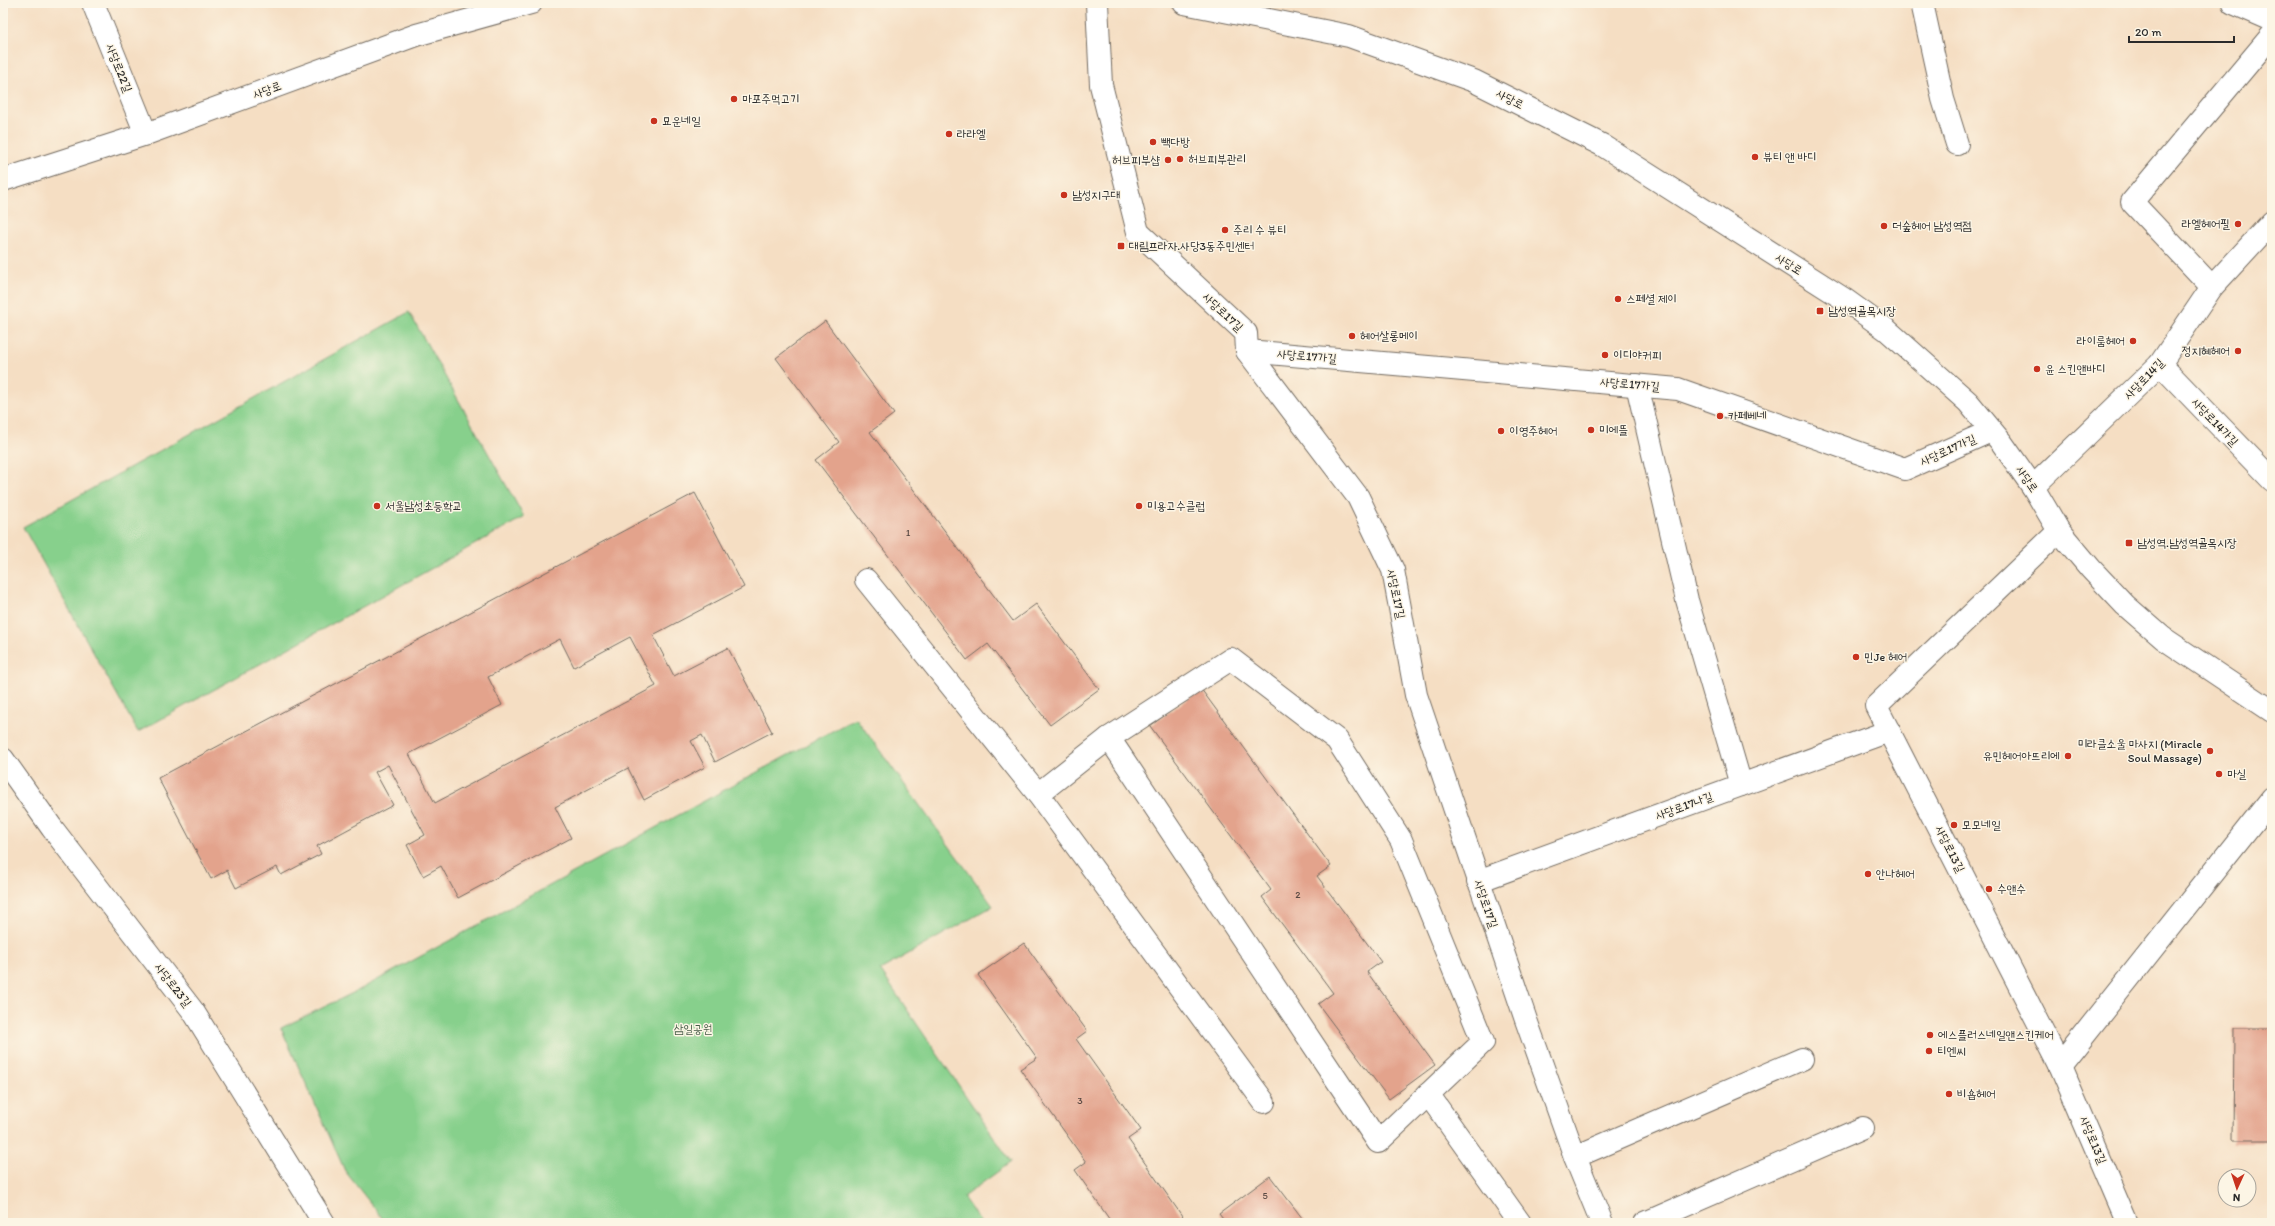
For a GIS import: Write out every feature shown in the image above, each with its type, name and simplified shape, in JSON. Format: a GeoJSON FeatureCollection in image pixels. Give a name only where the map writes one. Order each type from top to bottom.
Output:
{"type":"FeatureCollection","features":[{"type":"Feature","properties":{"kind":"street","name":"사당로22길"},"geometry":{"type":"LineString","coordinates":[[93,3],[146,134]]}},
{"type":"Feature","properties":{"kind":"street","name":"사당로"},"geometry":{"type":"LineString","coordinates":[[3,180],[146,134],[416,35],[531,3]]}},
{"type":"Feature","properties":{"kind":"street","name":"사당로17길"},"geometry":{"type":"LineString","coordinates":[[1097,3],[1102,85],[1138,232],[1246,333],[1247,351],[1358,497],[1393,570],[1416,695],[1478,881],[1575,1157],[1602,1223]]}},
{"type":"Feature","properties":{"kind":"street","name":"사당로"},"geometry":{"type":"LineString","coordinates":[[1184,3],[1349,36],[1474,81],[1602,145],[1844,299],[1881,325],[1926,363],[1962,397],[1991,431],[2033,487],[2059,531],[2100,580],[2125,605],[2163,638],[2272,711]]}},
{"type":"Feature","properties":{"kind":"street"},"geometry":{"type":"LineString","coordinates":[[1922,3],[1943,99],[1957,144]]}},
{"type":"Feature","properties":{"kind":"street"},"geometry":{"type":"LineString","coordinates":[[2233,3],[2272,20]]}},
{"type":"Feature","properties":{"kind":"street"},"geometry":{"type":"LineString","coordinates":[[2212,287],[2132,202],[2272,35]]}},
{"type":"Feature","properties":{"kind":"street","name":"사당로14길"},"geometry":{"type":"LineString","coordinates":[[2033,487],[2160,364],[2212,287],[2272,222]]}},
{"type":"Feature","properties":{"kind":"street","name":"사당로17가길"},"geometry":{"type":"LineString","coordinates":[[1247,351],[1678,389],[1905,469],[1991,431]]}},
{"type":"Feature","properties":{"kind":"street","name":"사당로14가길"},"geometry":{"type":"LineString","coordinates":[[2160,364],[2272,480]]}},
{"type":"Feature","properties":{"kind":"street"},"geometry":{"type":"LineString","coordinates":[[1637,385],[1687,600],[1741,785]]}},
{"type":"Feature","properties":{"kind":"street","name":"사당로13길"},"geometry":{"type":"LineString","coordinates":[[2059,531],[1876,706],[2060,1066],[2128,1223]]}},
{"type":"Feature","properties":{"kind":"street"},"geometry":{"type":"LineString","coordinates":[[866,580],[1038,794],[1264,1102]]}},
{"type":"Feature","properties":{"kind":"street"},"geometry":{"type":"LineString","coordinates":[[1038,794],[1109,738],[1231,659],[1337,740],[1401,840],[1483,1042],[1378,1142],[1109,738]]}},
{"type":"Feature","properties":{"kind":"street","name":"사당로17나길"},"geometry":{"type":"LineString","coordinates":[[1478,881],[1889,731]]}},
{"type":"Feature","properties":{"kind":"street","name":"사당로23길"},"geometry":{"type":"LineString","coordinates":[[3,759],[52,828],[193,1011],[324,1223]]}},
{"type":"Feature","properties":{"kind":"street"},"geometry":{"type":"LineString","coordinates":[[2060,1066],[2272,798]]}},
{"type":"Feature","properties":{"kind":"street"},"geometry":{"type":"LineString","coordinates":[[1575,1157],[1802,1059]]}},
{"type":"Feature","properties":{"kind":"street"},"geometry":{"type":"LineString","coordinates":[[1428,1094],[1520,1223]]}},
{"type":"Feature","properties":{"kind":"street"},"geometry":{"type":"LineString","coordinates":[[1644,1223],[1863,1128]]}},
{"type":"Feature","properties":{"kind":"green space"},"geometry":{"type":"Polygon","coordinates":[[[409,312],[524,517],[138,732],[23,527],[409,312]]]}},
{"type":"Feature","properties":{"kind":"green space","name":"삼일공원"},"geometry":{"type":"Polygon","coordinates":[[[856,718],[993,906],[880,970],[1011,1162],[963,1197],[981,1223],[386,1223],[345,1171],[281,1028],[359,990],[856,718]]]}},
{"type":"Feature","properties":{"kind":"building"},"geometry":{"type":"Polygon","coordinates":[[[825,321],[894,414],[870,432],[1013,621],[1036,604],[1099,689],[1050,725],[988,644],[967,660],[816,460],[839,442],[776,358],[825,321]]]}},
{"type":"Feature","properties":{"kind":"building"},"geometry":{"type":"Polygon","coordinates":[[[695,493],[744,587],[653,635],[674,676],[728,648],[772,732],[715,762],[702,735],[691,741],[705,767],[644,800],[628,768],[555,807],[571,838],[458,898],[441,866],[423,876],[407,845],[425,835],[388,765],[375,772],[393,805],[317,846],[321,854],[281,875],[277,867],[236,888],[227,870],[211,879],[158,778],[695,493]],[[630,637],[574,667],[560,639],[488,677],[502,705],[409,754],[435,803],[656,686],[630,637]]]}},
{"type":"Feature","properties":{"kind":"building"},"geometry":{"type":"Polygon","coordinates":[[[1201,689],[1331,866],[1317,876],[1381,962],[1367,972],[1435,1065],[1389,1099],[1318,1004],[1333,993],[1262,897],[1271,890],[1150,726],[1201,689]]]}},
{"type":"Feature","properties":{"kind":"building"},"geometry":{"type":"Polygon","coordinates":[[[1024,943],[1087,1031],[1076,1039],[1141,1130],[1128,1139],[1187,1223],[1112,1223],[1075,1170],[1086,1162],[1020,1069],[1037,1058],[978,975],[1024,943]]]}},
{"type":"Feature","properties":{"kind":"building"},"geometry":{"type":"Polygon","coordinates":[[[2234,1028],[2272,1028],[2272,1143],[2233,1143],[2234,1028]]]}},
{"type":"Feature","properties":{"kind":"building"},"geometry":{"type":"Polygon","coordinates":[[[1270,1176],[1306,1223],[1226,1223],[1219,1214],[1270,1176]]]}},
{"type":"Feature","properties":{"kind":"place","name":"마포주먹고기"},"geometry":{"type":"Point","coordinates":[734,99]}},
{"type":"Feature","properties":{"kind":"place","name":"묘운네일"},"geometry":{"type":"Point","coordinates":[654,121]}},
{"type":"Feature","properties":{"kind":"place","name":"라라엘"},"geometry":{"type":"Point","coordinates":[949,134]}},
{"type":"Feature","properties":{"kind":"place","name":"빽다방"},"geometry":{"type":"Point","coordinates":[1153,142]}},
{"type":"Feature","properties":{"kind":"place","name":"뷰티 앤 바디"},"geometry":{"type":"Point","coordinates":[1755,157]}},
{"type":"Feature","properties":{"kind":"place","name":"허브피부관리"},"geometry":{"type":"Point","coordinates":[1180,159]}},
{"type":"Feature","properties":{"kind":"place","name":"허브피부샵"},"geometry":{"type":"Point","coordinates":[1168,160]}},
{"type":"Feature","properties":{"kind":"place","name":"남성지구대"},"geometry":{"type":"Point","coordinates":[1064,195]}},
{"type":"Feature","properties":{"kind":"place","name":"라엘헤어필"},"geometry":{"type":"Point","coordinates":[2238,224]}},
{"type":"Feature","properties":{"kind":"place","name":"더숲헤어 남성역점"},"geometry":{"type":"Point","coordinates":[1884,226]}},
{"type":"Feature","properties":{"kind":"place","name":"주리 수 뷰티"},"geometry":{"type":"Point","coordinates":[1225,230]}},
{"type":"Feature","properties":{"kind":"place","name":"대림프라자.사당3동주민센터"},"geometry":{"type":"Point","coordinates":[1121,246]}},
{"type":"Feature","properties":{"kind":"place","name":"스페셜 제이"},"geometry":{"type":"Point","coordinates":[1618,299]}},
{"type":"Feature","properties":{"kind":"place","name":"남성역골목시장"},"geometry":{"type":"Point","coordinates":[1820,311]}},
{"type":"Feature","properties":{"kind":"place","name":"헤어살롱메이"},"geometry":{"type":"Point","coordinates":[1352,336]}},
{"type":"Feature","properties":{"kind":"place","name":"라이룸헤어"},"geometry":{"type":"Point","coordinates":[2133,341]}},
{"type":"Feature","properties":{"kind":"place","name":"정지혜헤어"},"geometry":{"type":"Point","coordinates":[2238,351]}},
{"type":"Feature","properties":{"kind":"place","name":"이디야커피"},"geometry":{"type":"Point","coordinates":[1605,355]}},
{"type":"Feature","properties":{"kind":"place","name":"윤 스킨앤바디"},"geometry":{"type":"Point","coordinates":[2037,369]}},
{"type":"Feature","properties":{"kind":"place","name":"카페베네"},"geometry":{"type":"Point","coordinates":[1720,416]}},
{"type":"Feature","properties":{"kind":"place","name":"미에뜰"},"geometry":{"type":"Point","coordinates":[1591,430]}},
{"type":"Feature","properties":{"kind":"place","name":"이영주헤어"},"geometry":{"type":"Point","coordinates":[1501,431]}},
{"type":"Feature","properties":{"kind":"place","name":"서울남성초등학교"},"geometry":{"type":"Point","coordinates":[377,506]}},
{"type":"Feature","properties":{"kind":"place","name":"미용고수클럽"},"geometry":{"type":"Point","coordinates":[1139,506]}},
{"type":"Feature","properties":{"kind":"place","name":"남성역.남성역골목시장"},"geometry":{"type":"Point","coordinates":[2129,543]}},
{"type":"Feature","properties":{"kind":"place","name":"민Je 헤어"},"geometry":{"type":"Point","coordinates":[1856,657]}},
{"type":"Feature","properties":{"kind":"place","name":"미라클소울 마사지 (Miracle Soul Massage)"},"geometry":{"type":"Point","coordinates":[2210,751]}},
{"type":"Feature","properties":{"kind":"place","name":"유민헤어아뜨리에"},"geometry":{"type":"Point","coordinates":[2068,756]}},
{"type":"Feature","properties":{"kind":"place","name":"마실"},"geometry":{"type":"Point","coordinates":[2219,774]}},
{"type":"Feature","properties":{"kind":"place","name":"모모네일"},"geometry":{"type":"Point","coordinates":[1954,825]}},
{"type":"Feature","properties":{"kind":"place","name":"안나헤어"},"geometry":{"type":"Point","coordinates":[1868,874]}},
{"type":"Feature","properties":{"kind":"place","name":"수앤수"},"geometry":{"type":"Point","coordinates":[1989,889]}},
{"type":"Feature","properties":{"kind":"place","name":"에스플러스네일앤스킨케어"},"geometry":{"type":"Point","coordinates":[1930,1035]}},
{"type":"Feature","properties":{"kind":"place","name":"티엔씨"},"geometry":{"type":"Point","coordinates":[1929,1051]}},
{"type":"Feature","properties":{"kind":"place","name":"비숍헤어"},"geometry":{"type":"Point","coordinates":[1949,1094]}}]}
